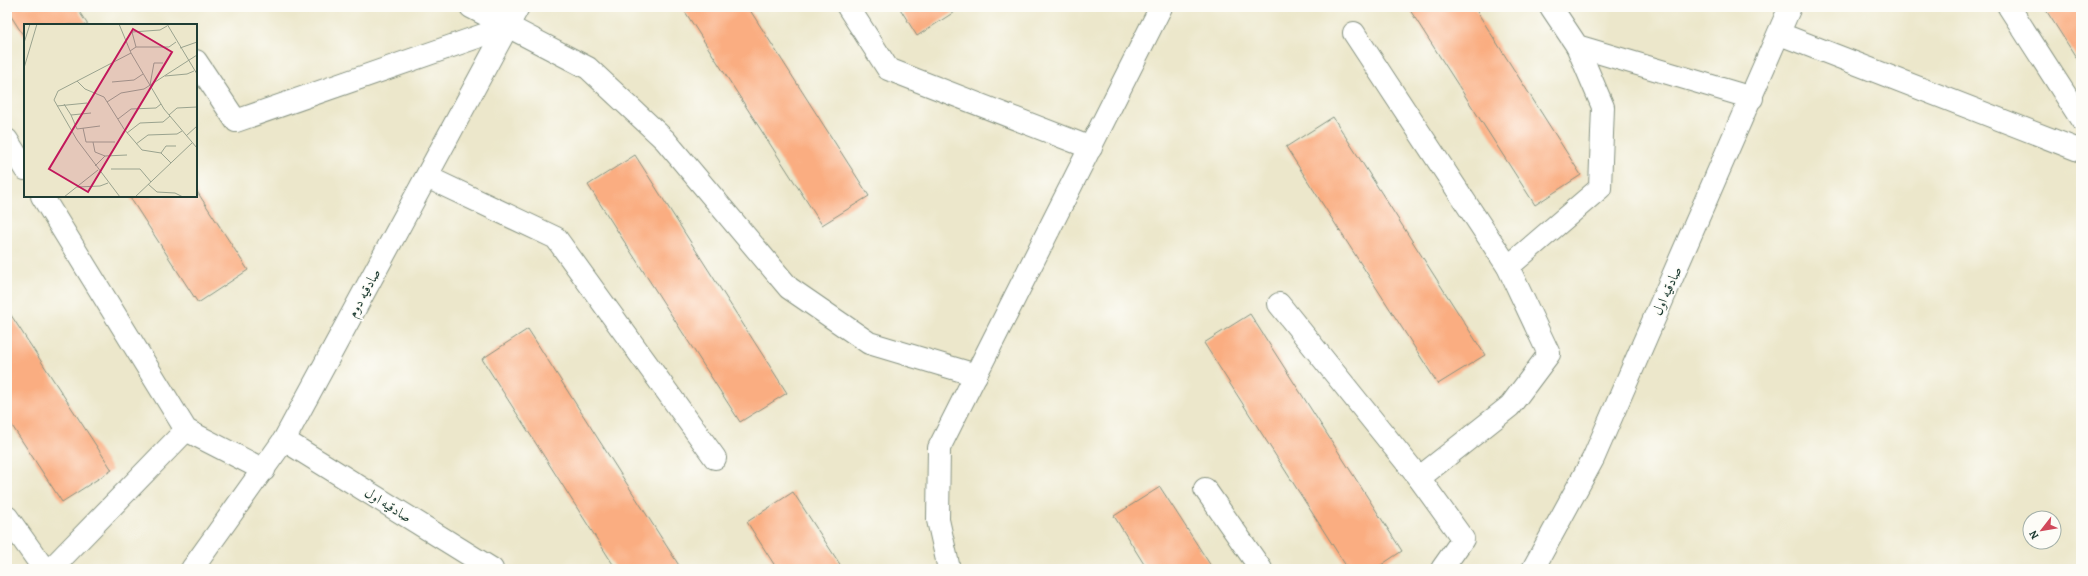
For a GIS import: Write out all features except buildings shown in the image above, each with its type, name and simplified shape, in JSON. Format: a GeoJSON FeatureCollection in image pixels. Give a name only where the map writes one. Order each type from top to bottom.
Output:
{"type":"FeatureCollection","features":[{"type":"Feature","properties":{"kind":"street"},"geometry":{"type":"LineString","coordinates":[[471,7],[514,16],[588,68],[665,140],[789,288],[869,343],[976,375]]}},
{"type":"Feature","properties":{"kind":"street"},"geometry":{"type":"LineString","coordinates":[[848,7],[888,69],[1091,148]]}},
{"type":"Feature","properties":{"kind":"street"},"geometry":{"type":"LineString","coordinates":[[949,569],[938,520],[939,448],[1091,148],[1160,7]]}},
{"type":"Feature","properties":{"kind":"street"},"geometry":{"type":"LineString","coordinates":[[1508,267],[1600,188],[1603,107],[1578,46],[1551,7]]}},
{"type":"Feature","properties":{"kind":"street","name":"صادقیه اول"},"geometry":{"type":"LineString","coordinates":[[1533,569],[1593,459],[1780,34],[1790,7]]}},
{"type":"Feature","properties":{"kind":"street"},"geometry":{"type":"LineString","coordinates":[[2009,7],[2081,120]]}},
{"type":"Feature","properties":{"kind":"street"},"geometry":{"type":"LineString","coordinates":[[197,62],[236,121],[514,16]]}},
{"type":"Feature","properties":{"kind":"street","name":"صادقیه دوم"},"geometry":{"type":"LineString","coordinates":[[192,569],[284,440],[514,16]]}},
{"type":"Feature","properties":{"kind":"street"},"geometry":{"type":"LineString","coordinates":[[1354,33],[1508,267],[1549,354],[1510,406],[1418,478]]}},
{"type":"Feature","properties":{"kind":"street"},"geometry":{"type":"LineString","coordinates":[[1780,34],[2081,151]]}},
{"type":"Feature","properties":{"kind":"street"},"geometry":{"type":"LineString","coordinates":[[1578,46],[1752,98]]}},
{"type":"Feature","properties":{"kind":"street"},"geometry":{"type":"LineString","coordinates":[[7,140],[24,167]]}},
{"type":"Feature","properties":{"kind":"street"},"geometry":{"type":"LineString","coordinates":[[427,177],[556,238],[715,458]]}},
{"type":"Feature","properties":{"kind":"street"},"geometry":{"type":"LineString","coordinates":[[43,197],[186,430],[264,470]]}},
{"type":"Feature","properties":{"kind":"street"},"geometry":{"type":"LineString","coordinates":[[1279,304],[1418,478],[1463,539],[1442,569]]}},
{"type":"Feature","properties":{"kind":"street"},"geometry":{"type":"LineString","coordinates":[[51,569],[186,430]]}},
{"type":"Feature","properties":{"kind":"street","name":"صادقیه اول"},"geometry":{"type":"LineString","coordinates":[[284,440],[492,569]]}},
{"type":"Feature","properties":{"kind":"street"},"geometry":{"type":"LineString","coordinates":[[1205,489],[1261,569]]}},
{"type":"Feature","properties":{"kind":"street"},"geometry":{"type":"LineString","coordinates":[[7,517],[44,569]]}}]}
